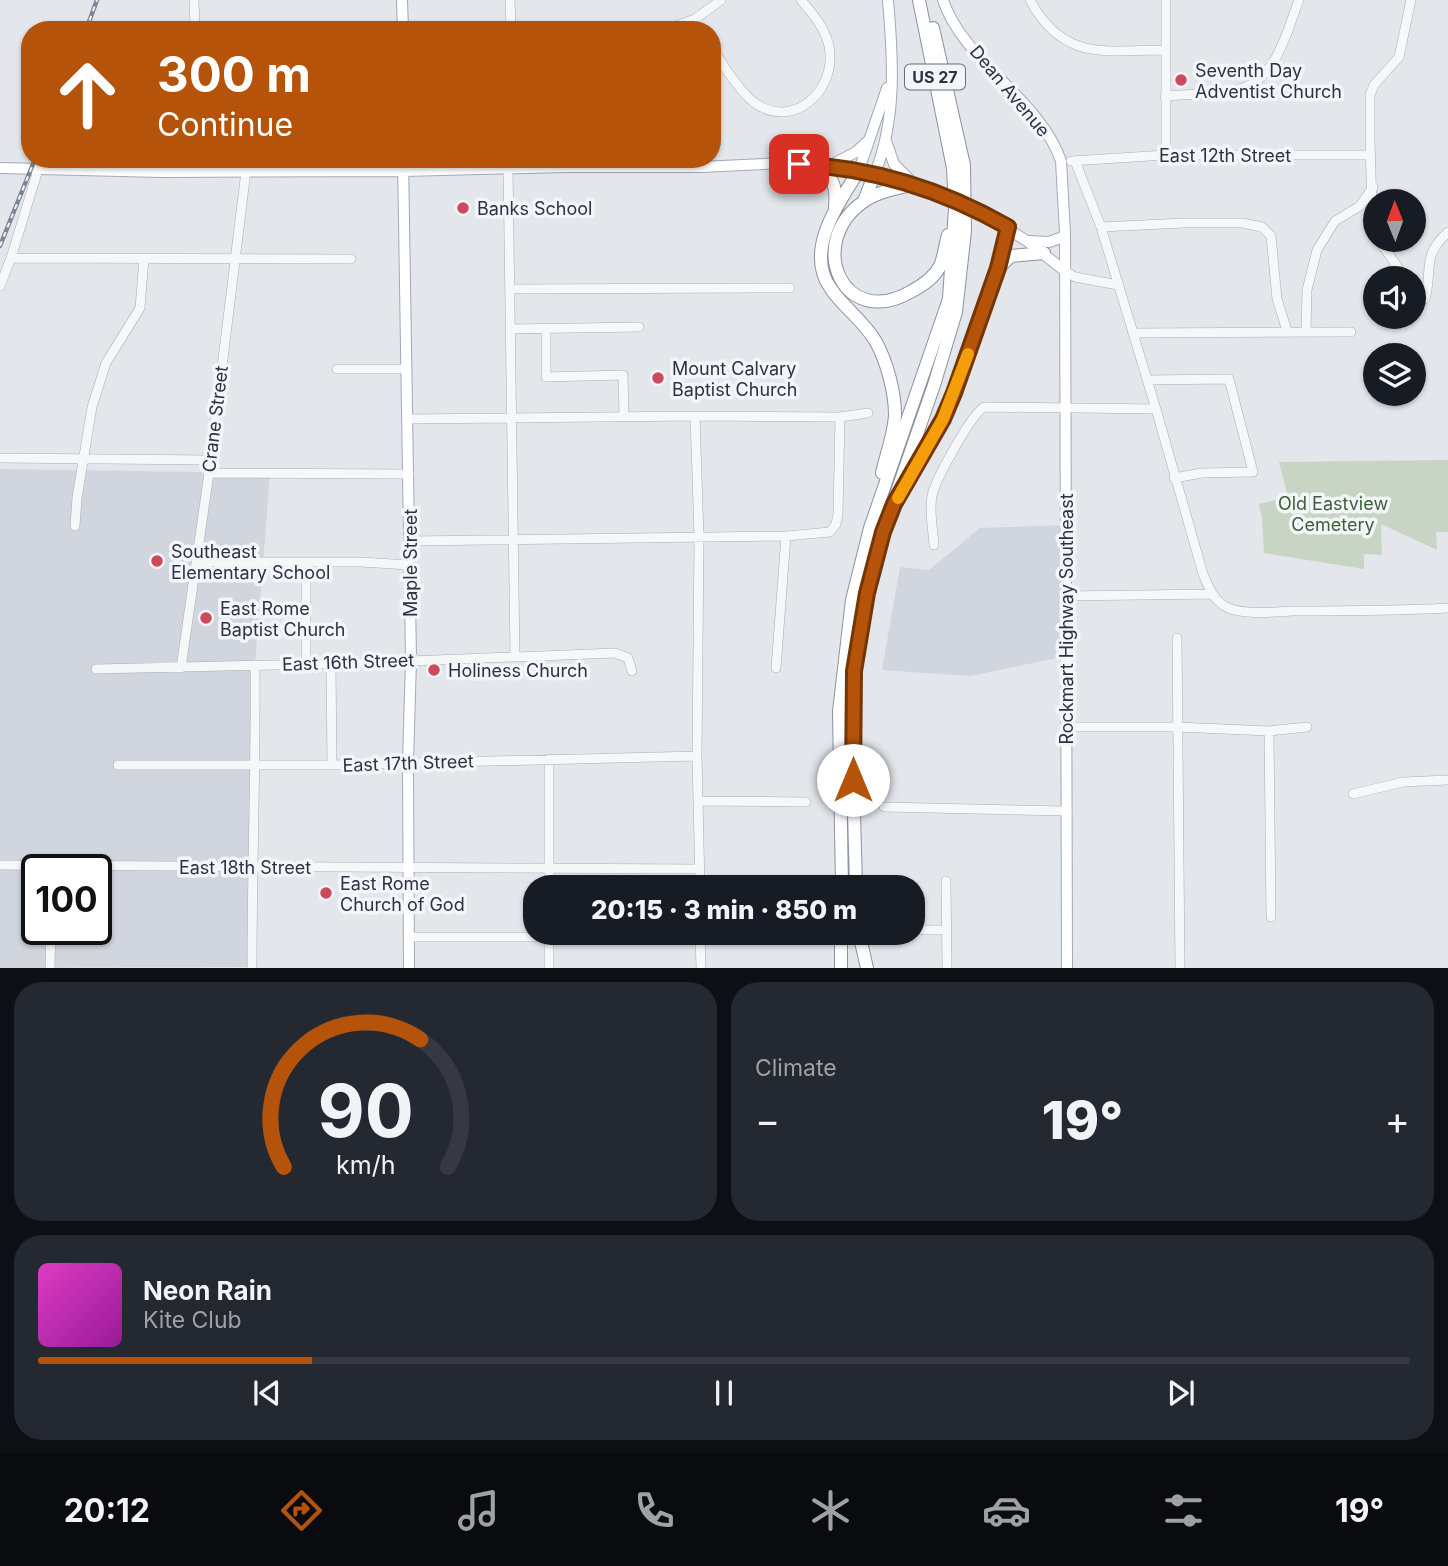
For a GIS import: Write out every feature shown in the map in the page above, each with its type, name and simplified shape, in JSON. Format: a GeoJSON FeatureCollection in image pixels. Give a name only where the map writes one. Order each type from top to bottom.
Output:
{"type":"FeatureCollection","features":[{"type":"Feature","properties":{"kind":"highway","name":"US 27"},"geometry":{"type":"LineString","coordinates":[[842,875],[839,711],[852,600],[870,528],[949,299],[956,208],[953,168],[919,0]]}},
{"type":"Feature","properties":{"kind":"highway","name":"US 27"},"geometry":{"type":"LineString","coordinates":[[856,875],[854,671],[867,593],[883,532],[934,386],[956,312],[965,231],[964,165],[928,0]]}},
{"type":"Feature","properties":{"kind":"highway"},"geometry":{"type":"LineString","coordinates":[[813,165],[832,180],[835,192],[834,212]]}},
{"type":"Feature","properties":{"kind":"highway"},"geometry":{"type":"LineString","coordinates":[[859,170],[834,212],[823,241],[822,258],[829,286],[862,322],[877,344],[889,376],[895,415],[870,528]]}},
{"type":"Feature","properties":{"kind":"highway"},"geometry":{"type":"LineString","coordinates":[[863,201],[874,173]]}},
{"type":"Feature","properties":{"kind":"highway"},"geometry":{"type":"LineString","coordinates":[[914,184],[863,201],[845,220],[835,242],[834,261],[838,279],[846,289],[866,299],[881,301],[895,299],[931,278],[940,266],[956,208]]}},
{"type":"Feature","properties":{"kind":"highway"},"geometry":{"type":"LineString","coordinates":[[894,504],[943,419],[998,268],[1008,227]]}},
{"type":"Feature","properties":{"kind":"highway"},"geometry":{"type":"LineString","coordinates":[[998,268],[1011,257],[1044,253]]}},
{"type":"Feature","properties":{"kind":"highway"},"geometry":{"type":"LineString","coordinates":[[841,945],[841,968]]}},
{"type":"Feature","properties":{"kind":"highway"},"geometry":{"type":"LineString","coordinates":[[862,945],[867,968]]}},
{"type":"Feature","properties":{"kind":"main road"},"geometry":{"type":"LineString","coordinates":[[402,0],[403,21]]}},
{"type":"Feature","properties":{"kind":"main road"},"geometry":{"type":"LineString","coordinates":[[874,173],[886,139],[890,107],[888,0]]}},
{"type":"Feature","properties":{"kind":"main road","name":"Dean Avenue"},"geometry":{"type":"LineString","coordinates":[[943,0],[956,28],[1044,128],[1057,150],[1061,161],[1065,271]]}},
{"type":"Feature","properties":{"kind":"main road"},"geometry":{"type":"LineString","coordinates":[[859,170],[890,78]]}},
{"type":"Feature","properties":{"kind":"main road"},"geometry":{"type":"LineString","coordinates":[[829,166],[856,152],[870,139]]}},
{"type":"Feature","properties":{"kind":"main road"},"geometry":{"type":"LineString","coordinates":[[886,139],[894,164],[914,184]]}},
{"type":"Feature","properties":{"kind":"main road"},"geometry":{"type":"LineString","coordinates":[[721,166],[829,166],[874,173],[914,184],[1008,227],[1065,271]]}},
{"type":"Feature","properties":{"kind":"main road"},"geometry":{"type":"LineString","coordinates":[[0,168],[161,172],[324,168]]}},
{"type":"Feature","properties":{"kind":"main road","name":"Maple Street"},"geometry":{"type":"LineString","coordinates":[[403,168],[411,660],[408,762],[409,968]]}},
{"type":"Feature","properties":{"kind":"main road"},"geometry":{"type":"LineString","coordinates":[[1027,240],[1049,242],[1063,237],[1065,233]]}},
{"type":"Feature","properties":{"kind":"main road","name":"Rockmart Highway Southeast"},"geometry":{"type":"LineString","coordinates":[[1065,271],[1066,968]]}},
{"type":"Feature","properties":{"kind":"street"},"geometry":{"type":"LineString","coordinates":[[194,0],[195,21]]}},
{"type":"Feature","properties":{"kind":"street"},"geometry":{"type":"LineString","coordinates":[[510,0],[511,21]]}},
{"type":"Feature","properties":{"kind":"street"},"geometry":{"type":"LineString","coordinates":[[690,21],[721,0]]}},
{"type":"Feature","properties":{"kind":"street"},"geometry":{"type":"LineString","coordinates":[[721,61],[751,100],[766,108],[793,110],[806,105],[821,91],[831,57],[820,25],[801,0]]}},
{"type":"Feature","properties":{"kind":"street"},"geometry":{"type":"LineString","coordinates":[[1030,0],[1061,37],[1079,48],[1096,51],[1164,50]]}},
{"type":"Feature","properties":{"kind":"street"},"geometry":{"type":"LineString","coordinates":[[1166,0],[1166,155]]}},
{"type":"Feature","properties":{"kind":"street"},"geometry":{"type":"LineString","coordinates":[[1165,96],[1241,89],[1259,79],[1274,61],[1299,0]]}},
{"type":"Feature","properties":{"kind":"street"},"geometry":{"type":"LineString","coordinates":[[1306,332],[1307,290],[1317,250],[1335,221],[1360,206],[1373,187],[1370,94],[1374,85],[1399,57],[1410,0]]}},
{"type":"Feature","properties":{"kind":"street","name":"East 12th Street"},"geometry":{"type":"LineString","coordinates":[[1061,161],[1166,155],[1370,155]]}},
{"type":"Feature","properties":{"kind":"street"},"geometry":{"type":"LineString","coordinates":[[1075,161],[1101,228],[1203,574],[1213,594],[1225,606],[1247,611],[1448,608]]}},
{"type":"Feature","properties":{"kind":"street"},"geometry":{"type":"LineString","coordinates":[[508,168],[515,657]]}},
{"type":"Feature","properties":{"kind":"street"},"geometry":{"type":"LineString","coordinates":[[0,286],[38,170]]}},
{"type":"Feature","properties":{"kind":"street","name":"Crane Street"},"geometry":{"type":"LineString","coordinates":[[181,667],[209,473],[246,171]]}},
{"type":"Feature","properties":{"kind":"street"},"geometry":{"type":"LineString","coordinates":[[1101,228],[1242,223],[1267,231],[1271,236],[1277,299],[1287,331]]}},
{"type":"Feature","properties":{"kind":"street"},"geometry":{"type":"LineString","coordinates":[[1426,289],[1429,258],[1448,232]]}},
{"type":"Feature","properties":{"kind":"street"},"geometry":{"type":"LineString","coordinates":[[11,258],[351,259]]}},
{"type":"Feature","properties":{"kind":"street"},"geometry":{"type":"LineString","coordinates":[[75,526],[76,498],[85,459],[87,429],[101,374],[140,307],[144,258]]}},
{"type":"Feature","properties":{"kind":"street"},"geometry":{"type":"LineString","coordinates":[[1065,271],[1075,277],[1118,285]]}},
{"type":"Feature","properties":{"kind":"street"},"geometry":{"type":"LineString","coordinates":[[511,289],[790,288]]}},
{"type":"Feature","properties":{"kind":"street"},"geometry":{"type":"LineString","coordinates":[[512,329],[639,327]]}},
{"type":"Feature","properties":{"kind":"street"},"geometry":{"type":"LineString","coordinates":[[546,328],[546,377],[623,376],[624,416]]}},
{"type":"Feature","properties":{"kind":"street"},"geometry":{"type":"LineString","coordinates":[[1133,333],[1351,332]]}},
{"type":"Feature","properties":{"kind":"street"},"geometry":{"type":"LineString","coordinates":[[337,369],[406,369]]}},
{"type":"Feature","properties":{"kind":"street"},"geometry":{"type":"LineString","coordinates":[[1147,380],[1229,379],[1254,472],[1202,473],[1174,478]]}},
{"type":"Feature","properties":{"kind":"street"},"geometry":{"type":"LineString","coordinates":[[934,545],[932,496],[973,416],[988,406],[1156,409]]}},
{"type":"Feature","properties":{"kind":"street"},"geometry":{"type":"LineString","coordinates":[[408,419],[840,417],[868,413]]}},
{"type":"Feature","properties":{"kind":"street"},"geometry":{"type":"LineString","coordinates":[[695,416],[699,536],[697,756],[701,875]]}},
{"type":"Feature","properties":{"kind":"street"},"geometry":{"type":"LineString","coordinates":[[410,541],[786,536],[831,532],[838,514],[840,417]]}},
{"type":"Feature","properties":{"kind":"street"},"geometry":{"type":"LineString","coordinates":[[0,458],[209,460]]}},
{"type":"Feature","properties":{"kind":"street"},"geometry":{"type":"LineString","coordinates":[[209,473],[409,474]]}},
{"type":"Feature","properties":{"kind":"street"},"geometry":{"type":"LineString","coordinates":[[776,668],[786,536]]}},
{"type":"Feature","properties":{"kind":"street"},"geometry":{"type":"LineString","coordinates":[[196,562],[409,565]]}},
{"type":"Feature","properties":{"kind":"street"},"geometry":{"type":"LineString","coordinates":[[306,562],[306,663]]}},
{"type":"Feature","properties":{"kind":"street"},"geometry":{"type":"LineString","coordinates":[[1066,596],[1213,594]]}},
{"type":"Feature","properties":{"kind":"street"},"geometry":{"type":"LineString","coordinates":[[1177,638],[1180,968]]}},
{"type":"Feature","properties":{"kind":"street","name":"East 16th Street"},"geometry":{"type":"LineString","coordinates":[[96,669],[622,654],[628,658],[632,671]]}},
{"type":"Feature","properties":{"kind":"street"},"geometry":{"type":"LineString","coordinates":[[331,663],[332,765]]}},
{"type":"Feature","properties":{"kind":"street"},"geometry":{"type":"LineString","coordinates":[[252,968],[255,665]]}},
{"type":"Feature","properties":{"kind":"street"},"geometry":{"type":"LineString","coordinates":[[1066,727],[1177,727],[1269,731],[1307,727]]}},
{"type":"Feature","properties":{"kind":"street"},"geometry":{"type":"LineString","coordinates":[[1269,731],[1271,917]]}},
{"type":"Feature","properties":{"kind":"street","name":"East 17th Street"},"geometry":{"type":"LineString","coordinates":[[118,765],[332,765],[697,756]]}},
{"type":"Feature","properties":{"kind":"street"},"geometry":{"type":"LineString","coordinates":[[549,759],[549,875]]}},
{"type":"Feature","properties":{"kind":"street"},"geometry":{"type":"LineString","coordinates":[[1353,794],[1403,782],[1448,780]]}},
{"type":"Feature","properties":{"kind":"street"},"geometry":{"type":"LineString","coordinates":[[699,801],[806,802]]}},
{"type":"Feature","properties":{"kind":"street"},"geometry":{"type":"LineString","coordinates":[[884,807],[1067,811]]}},
{"type":"Feature","properties":{"kind":"street","name":"East 18th Street"},"geometry":{"type":"LineString","coordinates":[[0,865],[21,866]]}},
{"type":"Feature","properties":{"kind":"street","name":"East 18th Street"},"geometry":{"type":"LineString","coordinates":[[112,868],[701,869]]}},
{"type":"Feature","properties":{"kind":"street"},"geometry":{"type":"LineString","coordinates":[[946,881],[947,968]]}},
{"type":"Feature","properties":{"kind":"street"},"geometry":{"type":"LineString","coordinates":[[925,930],[946,930]]}},
{"type":"Feature","properties":{"kind":"street"},"geometry":{"type":"LineString","coordinates":[[409,937],[523,935]]}},
{"type":"Feature","properties":{"kind":"street"},"geometry":{"type":"LineString","coordinates":[[50,968],[51,945]]}},
{"type":"Feature","properties":{"kind":"street"},"geometry":{"type":"LineString","coordinates":[[549,945],[549,968]]}},
{"type":"Feature","properties":{"kind":"street"},"geometry":{"type":"LineString","coordinates":[[700,945],[701,968]]}},
{"type":"Feature","properties":{"kind":"shaded area"},"geometry":{"type":"Polygon","coordinates":[[[0,469],[270,473],[255,665],[252,967],[0,968],[0,469]]]}},
{"type":"Feature","properties":{"kind":"shaded area"},"geometry":{"type":"Polygon","coordinates":[[[1066,525],[1066,656],[971,676],[882,670],[900,567],[929,570],[980,528],[1066,525]]]}},
{"type":"Feature","properties":{"kind":"green space","name":"Old Eastview Cemetery"},"geometry":{"type":"Polygon","coordinates":[[[1448,460],[1448,532],[1436,532],[1437,550],[1381,524],[1382,555],[1364,554],[1364,569],[1264,553],[1259,504],[1288,497],[1279,462],[1448,460]]]}},
{"type":"Feature","properties":{"kind":"railway"},"geometry":{"type":"LineString","coordinates":[[89,21],[97,0]]}},
{"type":"Feature","properties":{"kind":"railway"},"geometry":{"type":"LineString","coordinates":[[0,246],[31,168]]}},
{"type":"Feature","properties":{"kind":"slow traffic"},"geometry":{"type":"LineString","coordinates":[[898,498],[943,419],[968,354]]}},
{"type":"Feature","properties":{"kind":"place","name":"Seventh Day Adventist Church"},"geometry":{"type":"Point","coordinates":[1181,80]}},
{"type":"Feature","properties":{"kind":"place","name":"Banks School"},"geometry":{"type":"Point","coordinates":[463,208]}},
{"type":"Feature","properties":{"kind":"place","name":"Mount Calvary Baptist Church"},"geometry":{"type":"Point","coordinates":[658,378]}},
{"type":"Feature","properties":{"kind":"place","name":"Southeast Elementary School"},"geometry":{"type":"Point","coordinates":[157,561]}},
{"type":"Feature","properties":{"kind":"place","name":"East Rome Baptist Church"},"geometry":{"type":"Point","coordinates":[206,618]}},
{"type":"Feature","properties":{"kind":"place","name":"Holiness Church"},"geometry":{"type":"Point","coordinates":[434,670]}},
{"type":"Feature","properties":{"kind":"place","name":"East Rome Church of God"},"geometry":{"type":"Point","coordinates":[326,893]}},
{"type":"Feature","properties":{"kind":"route"},"geometry":{"type":"LineString","coordinates":[[799,164],[859,170],[914,184],[952,199],[1008,227],[998,268],[954,393],[943,419],[894,504],[883,532],[867,593],[854,671],[853,780]]}}]}
